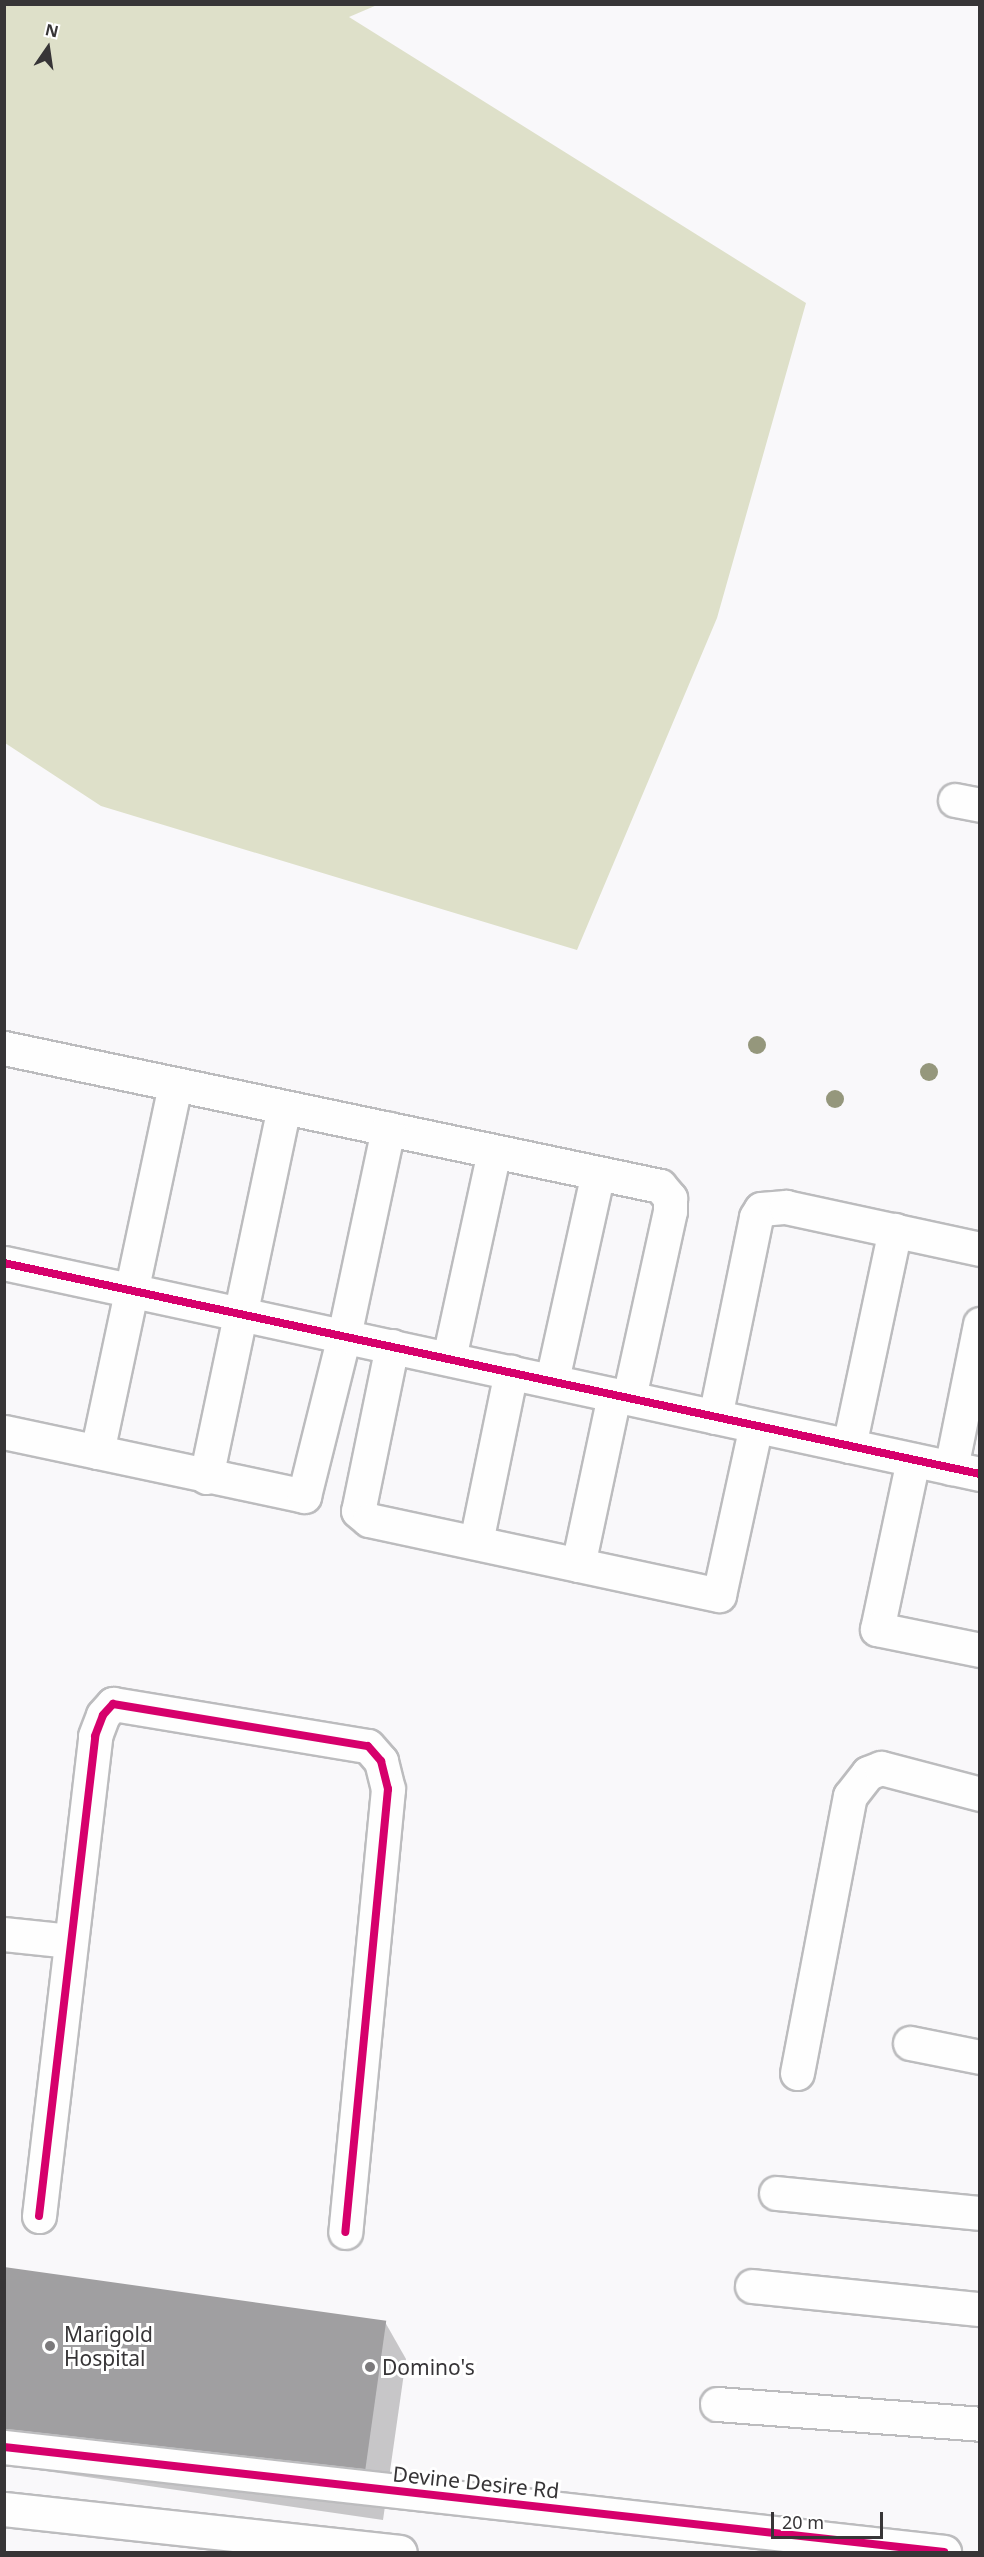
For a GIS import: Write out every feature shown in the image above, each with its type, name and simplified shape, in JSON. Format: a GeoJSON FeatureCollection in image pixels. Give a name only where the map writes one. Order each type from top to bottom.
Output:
{"type":"FeatureCollection","features":[{"type":"Feature","properties":{"kind":"street"},"geometry":{"type":"LineString","coordinates":[[4,1048],[660,1186],[670,1198],[578,1565]]}},
{"type":"Feature","properties":{"kind":"street"},"geometry":{"type":"LineString","coordinates":[[97,1452],[175,1085]]}},
{"type":"Feature","properties":{"kind":"street"},"geometry":{"type":"LineString","coordinates":[[206,1477],[284,1107]]}},
{"type":"Feature","properties":{"kind":"street"},"geometry":{"type":"LineString","coordinates":[[4,1432],[206,1477],[304,1496],[344,1336],[388,1129]]}},
{"type":"Feature","properties":{"kind":"street"},"geometry":{"type":"LineString","coordinates":[[449,1358],[494,1152]]}},
{"type":"Feature","properties":{"kind":"street"},"geometry":{"type":"LineString","coordinates":[[552,1380],[598,1173]]}},
{"type":"Feature","properties":{"kind":"street"},"geometry":{"type":"LineString","coordinates":[[715,1417],[756,1217],[761,1209],[786,1207],[980,1249]]}},
{"type":"Feature","properties":{"kind":"street"},"geometry":{"type":"LineString","coordinates":[[849,1446],[895,1230]]}},
{"type":"Feature","properties":{"kind":"street"},"geometry":{"type":"LineString","coordinates":[[4,1263],[965,1471],[980,1324]]}},
{"type":"Feature","properties":{"kind":"street"},"geometry":{"type":"LineString","coordinates":[[392,1346],[358,1510],[369,1520],[719,1595],[756,1426]]}},
{"type":"Feature","properties":{"kind":"street"},"geometry":{"type":"LineString","coordinates":[[476,1542],[511,1372]]}},
{"type":"Feature","properties":{"kind":"street"},"geometry":{"type":"LineString","coordinates":[[913,1460],[877,1629],[980,1650]]}},
{"type":"Feature","properties":{"kind":"street"},"geometry":{"type":"LineString","coordinates":[[39,2216],[95,1736],[103,1715],[113,1704],[368,1746],[381,1761],[388,1789],[345,2232]]}},
{"type":"Feature","properties":{"kind":"street"},"geometry":{"type":"LineString","coordinates":[[797,2073],[850,1796],[868,1773],[881,1768],[980,1794]]}},
{"type":"Feature","properties":{"kind":"street"},"geometry":{"type":"LineString","coordinates":[[4,1934],[71,1941]]}},
{"type":"Feature","properties":{"kind":"street"},"geometry":{"type":"LineString","coordinates":[[910,2043],[980,2057]]}},
{"type":"Feature","properties":{"kind":"street"},"geometry":{"type":"LineString","coordinates":[[776,2193],[980,2213]]}},
{"type":"Feature","properties":{"kind":"street"},"geometry":{"type":"LineString","coordinates":[[752,2286],[980,2309]]}},
{"type":"Feature","properties":{"kind":"street"},"geometry":{"type":"LineString","coordinates":[[717,2404],[980,2424]]}},
{"type":"Feature","properties":{"kind":"street","name":"Devine Desire Rd"},"geometry":{"type":"LineString","coordinates":[[4,2447],[944,2553]]}},
{"type":"Feature","properties":{"kind":"street"},"geometry":{"type":"LineString","coordinates":[[4,2509],[400,2553]]}},
{"type":"Feature","properties":{"kind":"green space"},"geometry":{"type":"Polygon","coordinates":[[[4,5],[377,5],[349,17],[806,303],[717,618],[577,950],[101,806],[5,743],[4,5]]]}},
{"type":"Feature","properties":{"kind":"building"},"geometry":{"type":"Polygon","coordinates":[[[4,2267],[386,2321],[363,2485],[4,2435],[4,2267]]]}},
{"type":"Feature","properties":{"kind":"cycle path"},"geometry":{"type":"LineString","coordinates":[[4,1263],[980,1474]]}},
{"type":"Feature","properties":{"kind":"cycle path"},"geometry":{"type":"LineString","coordinates":[[39,2216],[95,1736],[103,1715],[113,1704],[368,1746],[381,1761],[388,1789],[345,2232]]}},
{"type":"Feature","properties":{"kind":"cycle path"},"geometry":{"type":"LineString","coordinates":[[4,2447],[944,2552]]}},
{"type":"Feature","properties":{"kind":"place","name":"Marigold Hospital"},"geometry":{"type":"Point","coordinates":[50,2346]}},
{"type":"Feature","properties":{"kind":"place","name":"Domino's"},"geometry":{"type":"Point","coordinates":[370,2367]}}]}
